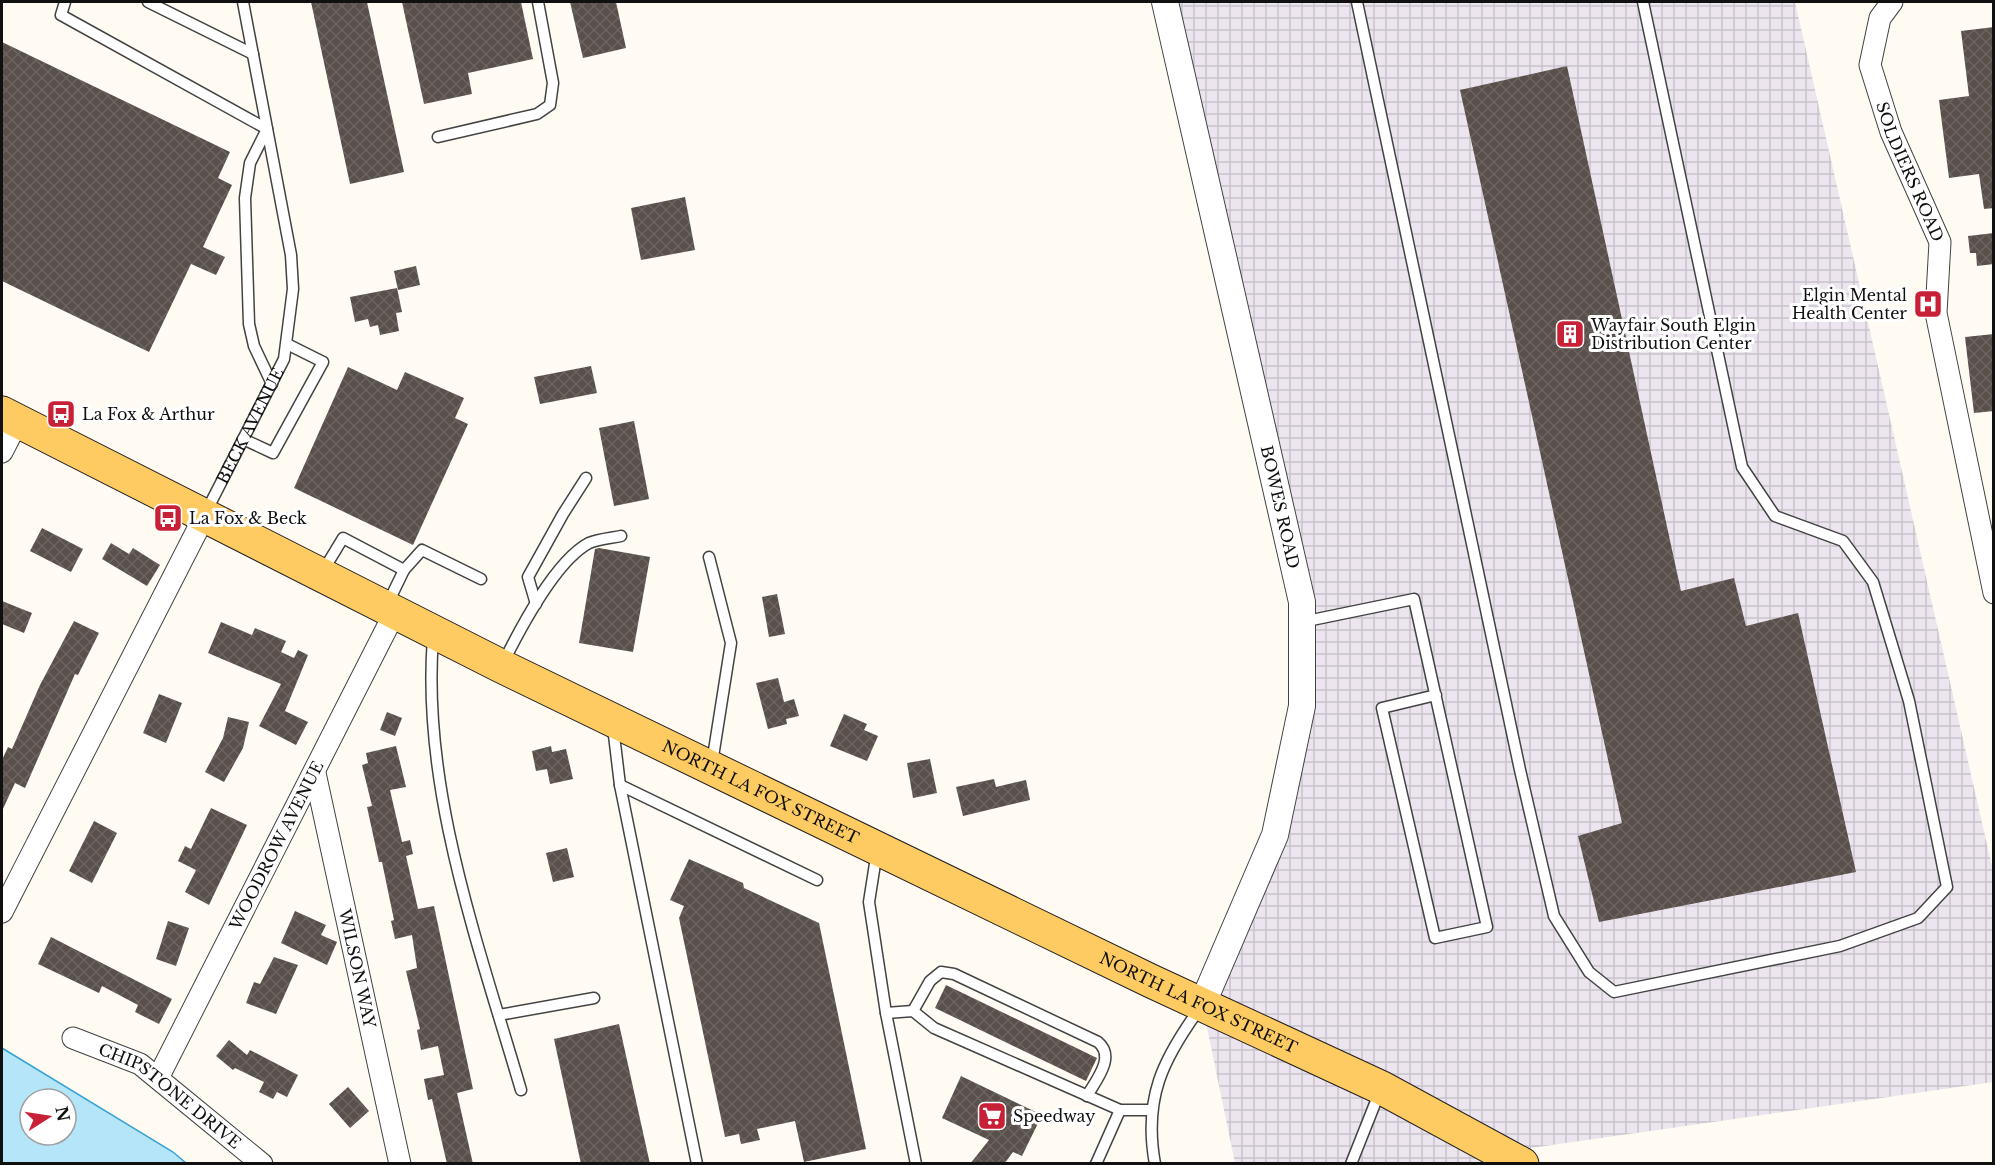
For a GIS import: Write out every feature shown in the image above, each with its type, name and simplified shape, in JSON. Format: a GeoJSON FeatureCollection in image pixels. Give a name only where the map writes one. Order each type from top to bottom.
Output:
{"type":"FeatureCollection","features":[{"type":"Feature","properties":{"kind":"main road","name":"NORTH LA FOX STREET"},"geometry":{"type":"LineString","coordinates":[[10,417],[501,666],[1202,1005],[1382,1088],[1522,1164]]}},
{"type":"Feature","properties":{"kind":"street","name":"BOWES ROAD"},"geometry":{"type":"LineString","coordinates":[[1165,2],[1302,602],[1302,705],[1275,835],[1202,1005]]}},
{"type":"Feature","properties":{"kind":"street","name":"SOLDIERS ROAD"},"geometry":{"type":"LineString","coordinates":[[1892,2],[1880,18],[1870,65],[1891,132],[1941,242],[1936,313],[1994,593]]}},
{"type":"Feature","properties":{"kind":"street"},"geometry":{"type":"LineString","coordinates":[[2,452],[10,417]]}},
{"type":"Feature","properties":{"kind":"street","name":"BECK AVENUE"},"geometry":{"type":"LineString","coordinates":[[2,912],[204,516]]}},
{"type":"Feature","properties":{"kind":"street","name":"WOODROW AVENUE"},"geometry":{"type":"LineString","coordinates":[[158,1078],[315,773],[391,610]]}},
{"type":"Feature","properties":{"kind":"street","name":"WILSON WAY"},"geometry":{"type":"LineString","coordinates":[[315,773],[400,1164]]}},
{"type":"Feature","properties":{"kind":"street","name":"CHIPSTONE DRIVE"},"geometry":{"type":"LineString","coordinates":[[73,1038],[140,1064],[262,1164]]}},
{"type":"Feature","properties":{"kind":"lane"},"geometry":{"type":"LineString","coordinates":[[65,2],[61,15],[267,129],[250,163],[245,198],[249,324],[254,346],[272,384]]}},
{"type":"Feature","properties":{"kind":"lane"},"geometry":{"type":"LineString","coordinates":[[148,2],[253,54]]}},
{"type":"Feature","properties":{"kind":"lane","name":"BECK AVENUE"},"geometry":{"type":"LineString","coordinates":[[204,516],[284,359],[293,289],[291,255],[243,2]]}},
{"type":"Feature","properties":{"kind":"lane"},"geometry":{"type":"LineString","coordinates":[[438,136],[537,114],[550,105],[553,83],[538,2]]}},
{"type":"Feature","properties":{"kind":"lane"},"geometry":{"type":"LineString","coordinates":[[1357,2],[1520,770],[1554,916],[1589,972],[1614,992],[1840,946],[1918,918],[1947,887],[1909,701],[1873,582],[1842,541],[1774,516],[1742,467],[1643,2]]}},
{"type":"Feature","properties":{"kind":"lane"},"geometry":{"type":"LineString","coordinates":[[243,439],[273,453],[323,362],[287,344]]}},
{"type":"Feature","properties":{"kind":"lane"},"geometry":{"type":"LineString","coordinates":[[536,604],[528,577],[585,478]]}},
{"type":"Feature","properties":{"kind":"lane"},"geometry":{"type":"LineString","coordinates":[[501,666],[536,604],[568,560],[590,543],[621,536]]}},
{"type":"Feature","properties":{"kind":"lane"},"geometry":{"type":"LineString","coordinates":[[321,575],[343,538],[404,570]]}},
{"type":"Feature","properties":{"kind":"lane"},"geometry":{"type":"LineString","coordinates":[[391,610],[404,570],[422,550],[481,579]]}},
{"type":"Feature","properties":{"kind":"lane"},"geometry":{"type":"LineString","coordinates":[[709,557],[731,643],[711,766]]}},
{"type":"Feature","properties":{"kind":"lane"},"geometry":{"type":"LineString","coordinates":[[1302,622],[1414,599],[1436,695],[1487,927],[1435,938],[1382,708],[1436,695]]}},
{"type":"Feature","properties":{"kind":"lane"},"geometry":{"type":"LineString","coordinates":[[433,631],[430,671],[434,724],[452,850],[521,1090]]}},
{"type":"Feature","properties":{"kind":"lane"},"geometry":{"type":"LineString","coordinates":[[613,720],[620,785],[698,1164]]}},
{"type":"Feature","properties":{"kind":"lane"},"geometry":{"type":"LineString","coordinates":[[620,785],[817,880]]}},
{"type":"Feature","properties":{"kind":"lane"},"geometry":{"type":"LineString","coordinates":[[877,849],[869,902],[886,1013],[916,1164]]}},
{"type":"Feature","properties":{"kind":"lane"},"geometry":{"type":"LineString","coordinates":[[913,1011],[930,981],[941,972],[954,974],[1098,1042],[1104,1048],[1107,1059],[1087,1096]]}},
{"type":"Feature","properties":{"kind":"lane"},"geometry":{"type":"LineString","coordinates":[[499,1015],[594,998]]}},
{"type":"Feature","properties":{"kind":"lane"},"geometry":{"type":"LineString","coordinates":[[1155,1164],[1150,1137],[1152,1110],[1160,1076],[1173,1046],[1202,1005]]}},
{"type":"Feature","properties":{"kind":"lane"},"geometry":{"type":"LineString","coordinates":[[886,1013],[913,1011],[934,1028],[1120,1110],[1152,1110]]}},
{"type":"Feature","properties":{"kind":"lane"},"geometry":{"type":"LineString","coordinates":[[1351,1164],[1382,1088]]}},
{"type":"Feature","properties":{"kind":"lane"},"geometry":{"type":"LineString","coordinates":[[1096,1164],[1120,1110]]}},
{"type":"Feature","properties":{"kind":"shaded area"},"geometry":{"type":"Polygon","coordinates":[[[1179,2],[1795,2],[1993,871],[1993,1082],[1517,1150],[1212,1000],[1282,837],[1309,596],[1179,2]]]}},
{"type":"Feature","properties":{"kind":"shaded area"},"geometry":{"type":"Polygon","coordinates":[[[1203,1008],[1521,1163],[1235,1163],[1203,1008]]]}},
{"type":"Feature","properties":{"kind":"water"},"geometry":{"type":"Polygon","coordinates":[[[2,1048],[66,1087],[18,1087],[18,1147],[78,1147],[78,1094],[173,1152],[186,1163],[2,1163],[2,1048]]]}},
{"type":"Feature","properties":{"kind":"building"},"geometry":{"type":"Polygon","coordinates":[[[311,2],[367,2],[404,172],[350,184],[311,2]]]}},
{"type":"Feature","properties":{"kind":"building"},"geometry":{"type":"Polygon","coordinates":[[[402,2],[521,2],[533,59],[468,73],[472,94],[424,104],[402,2]]]}},
{"type":"Feature","properties":{"kind":"building"},"geometry":{"type":"Polygon","coordinates":[[[570,2],[616,2],[626,48],[583,58],[570,2]]]}},
{"type":"Feature","properties":{"kind":"building"},"geometry":{"type":"Polygon","coordinates":[[[1994,27],[1994,208],[1984,209],[1979,174],[1949,178],[1939,100],[1969,96],[1961,31],[1994,27]]]}},
{"type":"Feature","properties":{"kind":"building"},"geometry":{"type":"Polygon","coordinates":[[[2,42],[230,152],[218,178],[232,185],[203,247],[225,257],[216,275],[191,264],[149,352],[2,281],[2,42]]]}},
{"type":"Feature","properties":{"kind":"building","name":"Wayfair South Elgin Distribution Center"},"geometry":{"type":"Polygon","coordinates":[[[1567,66],[1681,591],[1734,578],[1746,626],[1798,613],[1856,872],[1599,922],[1578,836],[1622,823],[1460,90],[1567,66]]]}},
{"type":"Feature","properties":{"kind":"building"},"geometry":{"type":"Polygon","coordinates":[[[685,197],[695,250],[641,260],[631,208],[685,197]]]}},
{"type":"Feature","properties":{"kind":"building"},"geometry":{"type":"Polygon","coordinates":[[[1994,233],[1994,264],[1977,266],[1976,253],[1970,253],[1968,236],[1994,233]]]}},
{"type":"Feature","properties":{"kind":"building"},"geometry":{"type":"Polygon","coordinates":[[[416,266],[420,285],[398,290],[394,271],[416,266]]]}},
{"type":"Feature","properties":{"kind":"building"},"geometry":{"type":"Polygon","coordinates":[[[397,288],[402,312],[396,313],[399,331],[380,335],[378,325],[370,327],[368,319],[355,322],[350,297],[397,288]]]}},
{"type":"Feature","properties":{"kind":"building"},"geometry":{"type":"Polygon","coordinates":[[[1994,334],[1994,411],[1974,413],[1965,337],[1994,334]]]}},
{"type":"Feature","properties":{"kind":"building"},"geometry":{"type":"Polygon","coordinates":[[[591,366],[597,393],[540,404],[534,377],[591,366]]]}},
{"type":"Feature","properties":{"kind":"building"},"geometry":{"type":"Polygon","coordinates":[[[348,367],[397,390],[405,372],[464,398],[455,418],[468,424],[413,545],[294,488],[348,367]]]}},
{"type":"Feature","properties":{"kind":"building"},"geometry":{"type":"Polygon","coordinates":[[[634,421],[649,499],[614,506],[599,428],[634,421]]]}},
{"type":"Feature","properties":{"kind":"building"},"geometry":{"type":"Polygon","coordinates":[[[42,528],[83,549],[71,572],[30,551],[42,528]]]}},
{"type":"Feature","properties":{"kind":"building"},"geometry":{"type":"Polygon","coordinates":[[[111,543],[129,554],[133,548],[160,565],[147,586],[102,559],[111,543]]]}},
{"type":"Feature","properties":{"kind":"building"},"geometry":{"type":"Polygon","coordinates":[[[595,549],[650,557],[633,652],[579,643],[595,549]]]}},
{"type":"Feature","properties":{"kind":"building"},"geometry":{"type":"Polygon","coordinates":[[[777,594],[785,634],[769,637],[762,597],[777,594]]]}},
{"type":"Feature","properties":{"kind":"building"},"geometry":{"type":"Polygon","coordinates":[[[2,601],[32,613],[24,633],[2,624],[2,601]]]}},
{"type":"Feature","properties":{"kind":"building"},"geometry":{"type":"Polygon","coordinates":[[[74,621],[99,633],[78,675],[75,674],[25,788],[15,783],[2,811],[2,760],[8,747],[12,749],[40,685],[74,621]]]}},
{"type":"Feature","properties":{"kind":"building"},"geometry":{"type":"Polygon","coordinates":[[[221,622],[252,635],[255,628],[286,641],[281,652],[294,658],[298,650],[308,655],[285,711],[308,722],[296,745],[259,726],[281,684],[208,653],[221,622]]]}},
{"type":"Feature","properties":{"kind":"building"},"geometry":{"type":"Polygon","coordinates":[[[778,678],[784,702],[794,699],[799,716],[786,719],[787,724],[768,729],[756,683],[778,678]]]}},
{"type":"Feature","properties":{"kind":"building"},"geometry":{"type":"Polygon","coordinates":[[[159,694],[182,703],[166,743],[143,733],[159,694]]]}},
{"type":"Feature","properties":{"kind":"building"},"geometry":{"type":"Polygon","coordinates":[[[387,712],[402,718],[395,736],[380,730],[387,712]]]}},
{"type":"Feature","properties":{"kind":"building"},"geometry":{"type":"Polygon","coordinates":[[[844,714],[867,724],[864,730],[878,736],[867,761],[830,746],[844,714]]]}},
{"type":"Feature","properties":{"kind":"building"},"geometry":{"type":"Polygon","coordinates":[[[228,717],[249,722],[243,748],[224,782],[205,772],[223,738],[228,717]]]}},
{"type":"Feature","properties":{"kind":"building"},"geometry":{"type":"Polygon","coordinates":[[[396,746],[406,787],[390,790],[402,842],[410,840],[413,854],[406,856],[418,909],[434,906],[473,1089],[457,1093],[473,1164],[447,1164],[432,1099],[428,1100],[424,1079],[444,1075],[438,1046],[421,1050],[417,1030],[420,1029],[406,971],[417,968],[412,935],[395,939],[391,921],[394,920],[382,862],[379,862],[367,807],[372,806],[362,765],[368,763],[366,753],[396,746]]]}},
{"type":"Feature","properties":{"kind":"building"},"geometry":{"type":"Polygon","coordinates":[[[551,746],[552,752],[566,749],[573,779],[550,784],[547,769],[536,771],[532,751],[551,746]]]}},
{"type":"Feature","properties":{"kind":"building"},"geometry":{"type":"Polygon","coordinates":[[[930,759],[937,793],[913,798],[907,763],[930,759]]]}},
{"type":"Feature","properties":{"kind":"building"},"geometry":{"type":"Polygon","coordinates":[[[994,779],[996,787],[1026,780],[1030,800],[963,816],[956,787],[994,779]]]}},
{"type":"Feature","properties":{"kind":"building"},"geometry":{"type":"Polygon","coordinates":[[[211,808],[247,825],[209,905],[185,892],[196,870],[178,861],[185,846],[191,849],[211,808]]]}},
{"type":"Feature","properties":{"kind":"building"},"geometry":{"type":"Polygon","coordinates":[[[94,821],[117,833],[92,883],[69,871],[94,821]]]}},
{"type":"Feature","properties":{"kind":"building"},"geometry":{"type":"Polygon","coordinates":[[[567,848],[574,877],[553,882],[546,853],[567,848]]]}},
{"type":"Feature","properties":{"kind":"building"},"geometry":{"type":"Polygon","coordinates":[[[689,859],[743,883],[744,888],[819,923],[866,1149],[804,1162],[795,1121],[757,1129],[760,1140],[741,1144],[739,1134],[725,1137],[679,918],[684,906],[670,900],[689,859]]]}},
{"type":"Feature","properties":{"kind":"building"},"geometry":{"type":"Polygon","coordinates":[[[295,911],[326,925],[321,935],[337,942],[327,965],[281,943],[295,911]]]}},
{"type":"Feature","properties":{"kind":"building"},"geometry":{"type":"Polygon","coordinates":[[[168,921],[189,928],[176,966],[156,959],[168,921]]]}},
{"type":"Feature","properties":{"kind":"building"},"geometry":{"type":"Polygon","coordinates":[[[51,937],[172,999],[159,1024],[135,1012],[138,1005],[102,986],[99,993],[38,964],[51,937]]]}},
{"type":"Feature","properties":{"kind":"building"},"geometry":{"type":"Polygon","coordinates":[[[274,957],[298,965],[276,1014],[246,1003],[254,982],[260,984],[274,957]]]}},
{"type":"Feature","properties":{"kind":"building","name":"Speedway"},"geometry":{"type":"Polygon","coordinates":[[[946,985],[1097,1058],[1086,1081],[935,1008],[946,985]]]}},
{"type":"Feature","properties":{"kind":"building"},"geometry":{"type":"Polygon","coordinates":[[[619,1024],[650,1164],[581,1164],[554,1039],[619,1024]]]}},
{"type":"Feature","properties":{"kind":"building"},"geometry":{"type":"Polygon","coordinates":[[[229,1040],[247,1055],[250,1050],[298,1075],[287,1097],[277,1092],[273,1099],[259,1092],[264,1082],[235,1068],[233,1070],[216,1056],[229,1040]]]}},
{"type":"Feature","properties":{"kind":"building","name":"Speedway"},"geometry":{"type":"Polygon","coordinates":[[[961,1076],[1042,1115],[1022,1156],[1013,1152],[1004,1164],[970,1164],[989,1140],[942,1118],[961,1076]]]}},
{"type":"Feature","properties":{"kind":"building"},"geometry":{"type":"Polygon","coordinates":[[[348,1087],[369,1111],[350,1128],[329,1104],[348,1087]]]}},
{"type":"Feature","properties":{"kind":"place","name":"Elgin Mental Health Center"},"geometry":{"type":"Point","coordinates":[1928,304]}},
{"type":"Feature","properties":{"kind":"place","name":"Wayfair South Elgin Distribution Center"},"geometry":{"type":"Point","coordinates":[1570,334]}},
{"type":"Feature","properties":{"kind":"place","name":"La Fox & Arthur"},"geometry":{"type":"Point","coordinates":[61,414]}},
{"type":"Feature","properties":{"kind":"place","name":"La Fox & Beck"},"geometry":{"type":"Point","coordinates":[168,518]}},
{"type":"Feature","properties":{"kind":"place","name":"Speedway"},"geometry":{"type":"Point","coordinates":[992,1116]}}]}
